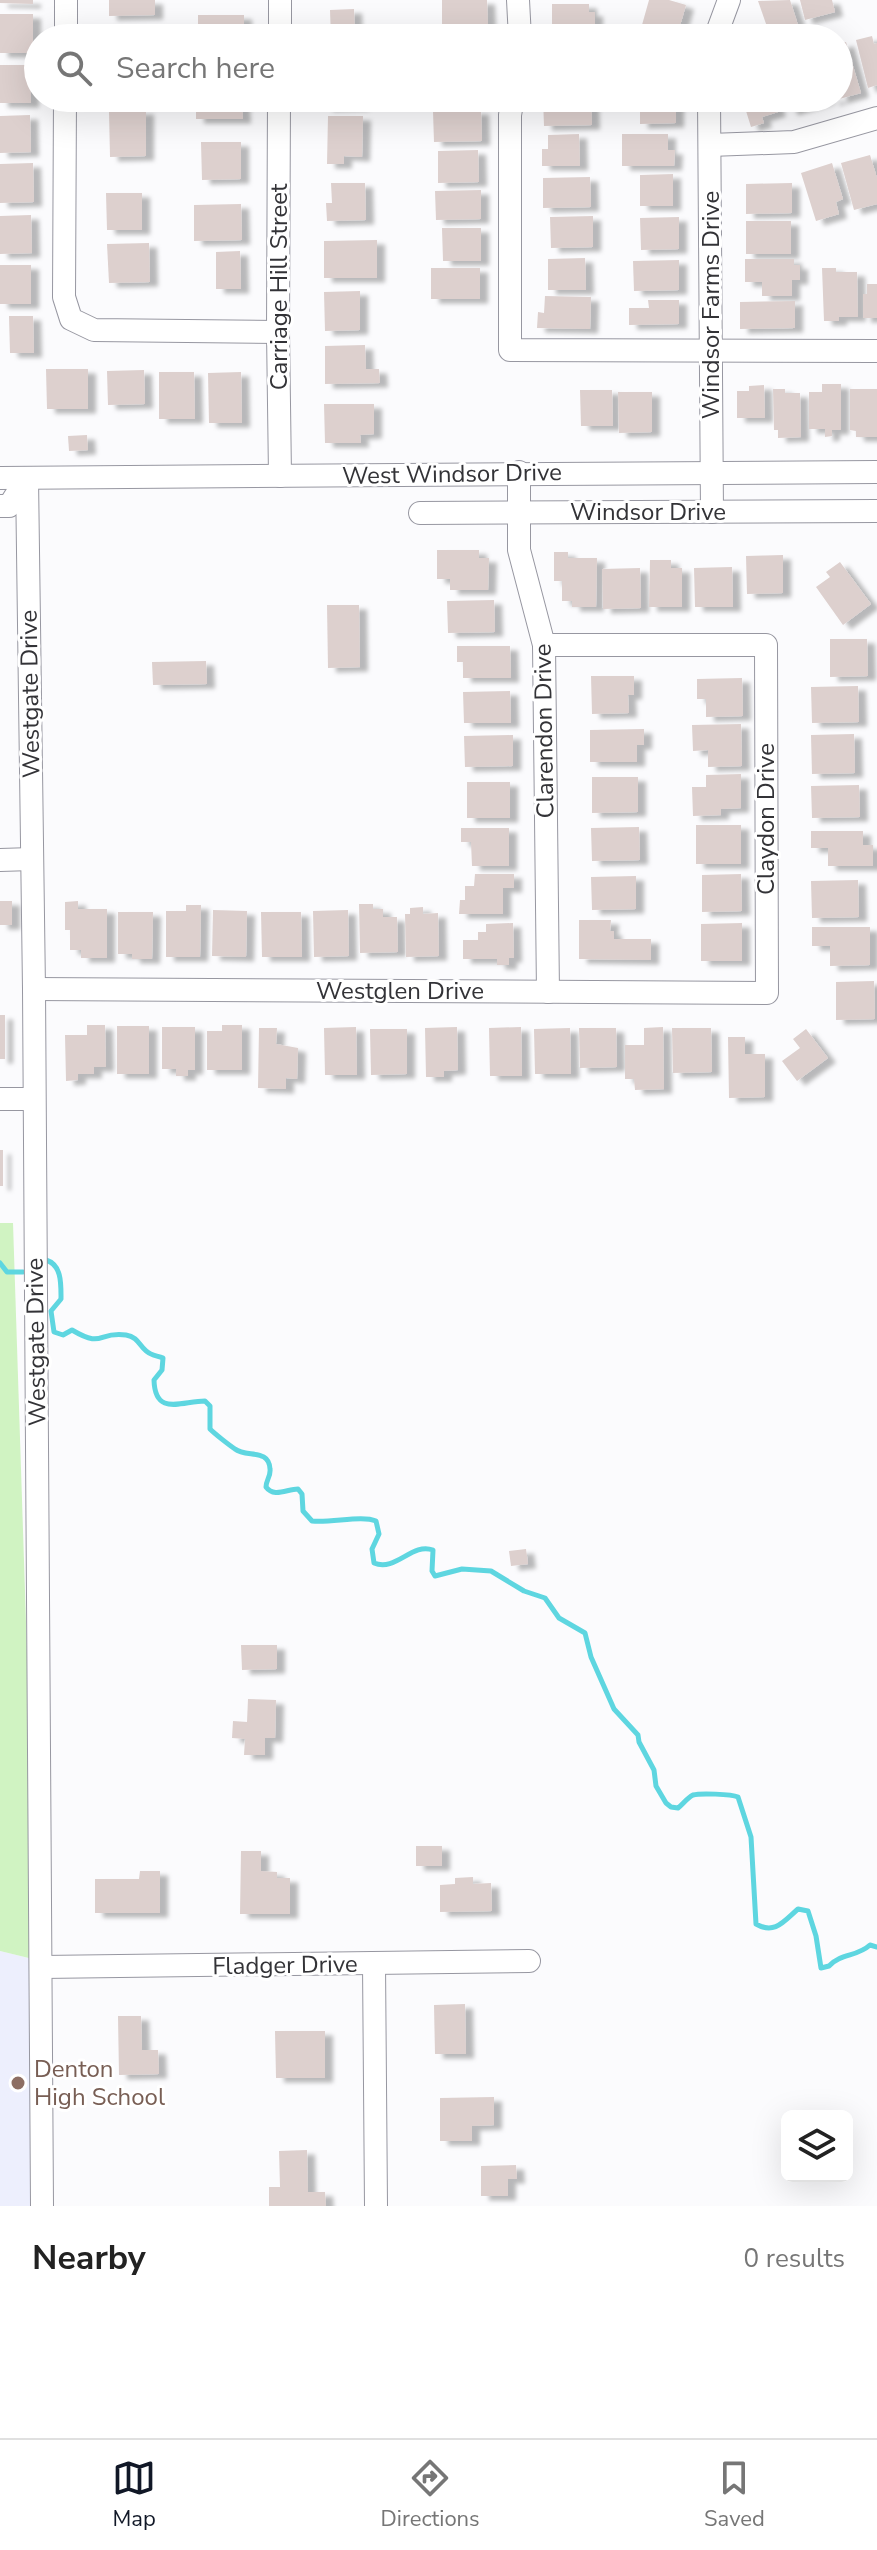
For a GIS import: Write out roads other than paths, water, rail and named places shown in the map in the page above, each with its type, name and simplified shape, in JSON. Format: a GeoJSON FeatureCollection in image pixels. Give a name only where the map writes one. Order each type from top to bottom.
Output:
{"type":"FeatureCollection","features":[{"type":"Feature","properties":{"kind":"street"},"geometry":{"type":"LineString","coordinates":[[66,0],[66,24]]}},
{"type":"Feature","properties":{"kind":"street"},"geometry":{"type":"LineString","coordinates":[[280,0],[280,24]]}},
{"type":"Feature","properties":{"kind":"street"},"geometry":{"type":"LineString","coordinates":[[518,0],[519,24]]}},
{"type":"Feature","properties":{"kind":"street"},"geometry":{"type":"LineString","coordinates":[[720,24],[729,0]]}},
{"type":"Feature","properties":{"kind":"street"},"geometry":{"type":"LineString","coordinates":[[65,112],[64,297],[71,319],[94,330],[278,332]]}},
{"type":"Feature","properties":{"kind":"street","name":"Carriage Hill Street"},"geometry":{"type":"LineString","coordinates":[[279,112],[280,476]]}},
{"type":"Feature","properties":{"kind":"street"},"geometry":{"type":"LineString","coordinates":[[511,112],[510,350],[877,351]]}},
{"type":"Feature","properties":{"kind":"street","name":"Windsor Farms Drive"},"geometry":{"type":"LineString","coordinates":[[709,112],[712,512]]}},
{"type":"Feature","properties":{"kind":"street"},"geometry":{"type":"LineString","coordinates":[[710,145],[794,142],[877,118]]}},
{"type":"Feature","properties":{"kind":"street","name":"West Windsor Drive"},"geometry":{"type":"LineString","coordinates":[[0,478],[397,477],[519,472],[877,472]]}},
{"type":"Feature","properties":{"kind":"street","name":"Clarendon Drive"},"geometry":{"type":"LineString","coordinates":[[519,472],[519,550],[544,645],[548,992]]}},
{"type":"Feature","properties":{"kind":"street"},"geometry":{"type":"LineString","coordinates":[[0,506],[9,506],[27,478]]}},
{"type":"Feature","properties":{"kind":"street","name":"Westgate Drive"},"geometry":{"type":"LineString","coordinates":[[27,478],[34,989],[42,2206]]}},
{"type":"Feature","properties":{"kind":"street","name":"Windsor Drive"},"geometry":{"type":"LineString","coordinates":[[420,513],[877,511]]}},
{"type":"Feature","properties":{"kind":"street","name":"Claydon Drive"},"geometry":{"type":"LineString","coordinates":[[544,645],[766,645],[767,993]]}},
{"type":"Feature","properties":{"kind":"street"},"geometry":{"type":"LineString","coordinates":[[0,860],[32,859]]}},
{"type":"Feature","properties":{"kind":"street","name":"Westglen Drive"},"geometry":{"type":"LineString","coordinates":[[34,989],[767,993]]}},
{"type":"Feature","properties":{"kind":"street"},"geometry":{"type":"LineString","coordinates":[[0,1099],[33,1099]]}},
{"type":"Feature","properties":{"kind":"street","name":"Fladger Drive"},"geometry":{"type":"LineString","coordinates":[[42,1967],[529,1961]]}},
{"type":"Feature","properties":{"kind":"street"},"geometry":{"type":"LineString","coordinates":[[374,1964],[376,2206]]}},
{"type":"Feature","properties":{"kind":"waterway"},"geometry":{"type":"LineString","coordinates":[[43,1262],[46,1260],[55,1266],[60,1281],[61,1299],[51,1311],[54,1332],[63,1335],[72,1330],[96,1339],[126,1335],[134,1338],[147,1352],[163,1358],[162,1370],[154,1380],[159,1399],[171,1404],[205,1401],[210,1406],[210,1429],[240,1452],[266,1458],[270,1471],[266,1487],[273,1492],[298,1489],[302,1494],[303,1511],[312,1521],[376,1521],[379,1534],[372,1549],[374,1563],[390,1564],[418,1550],[433,1550],[432,1571],[435,1576],[462,1569],[491,1571],[524,1591],[545,1598],[559,1618],[585,1633],[591,1657],[614,1709],[638,1735],[654,1770],[656,1786],[666,1803],[678,1808],[697,1794],[738,1797],[751,1837],[756,1924],[774,1927],[798,1909],[808,1911],[821,1968],[870,1945],[877,1947]]}},
{"type":"Feature","properties":{"kind":"waterway"},"geometry":{"type":"LineString","coordinates":[[0,1263],[7,1272],[23,1272]]}},
{"type":"Feature","properties":{"kind":"place","name":"Denton High School"},"geometry":{"type":"Point","coordinates":[18,2083]}}]}
